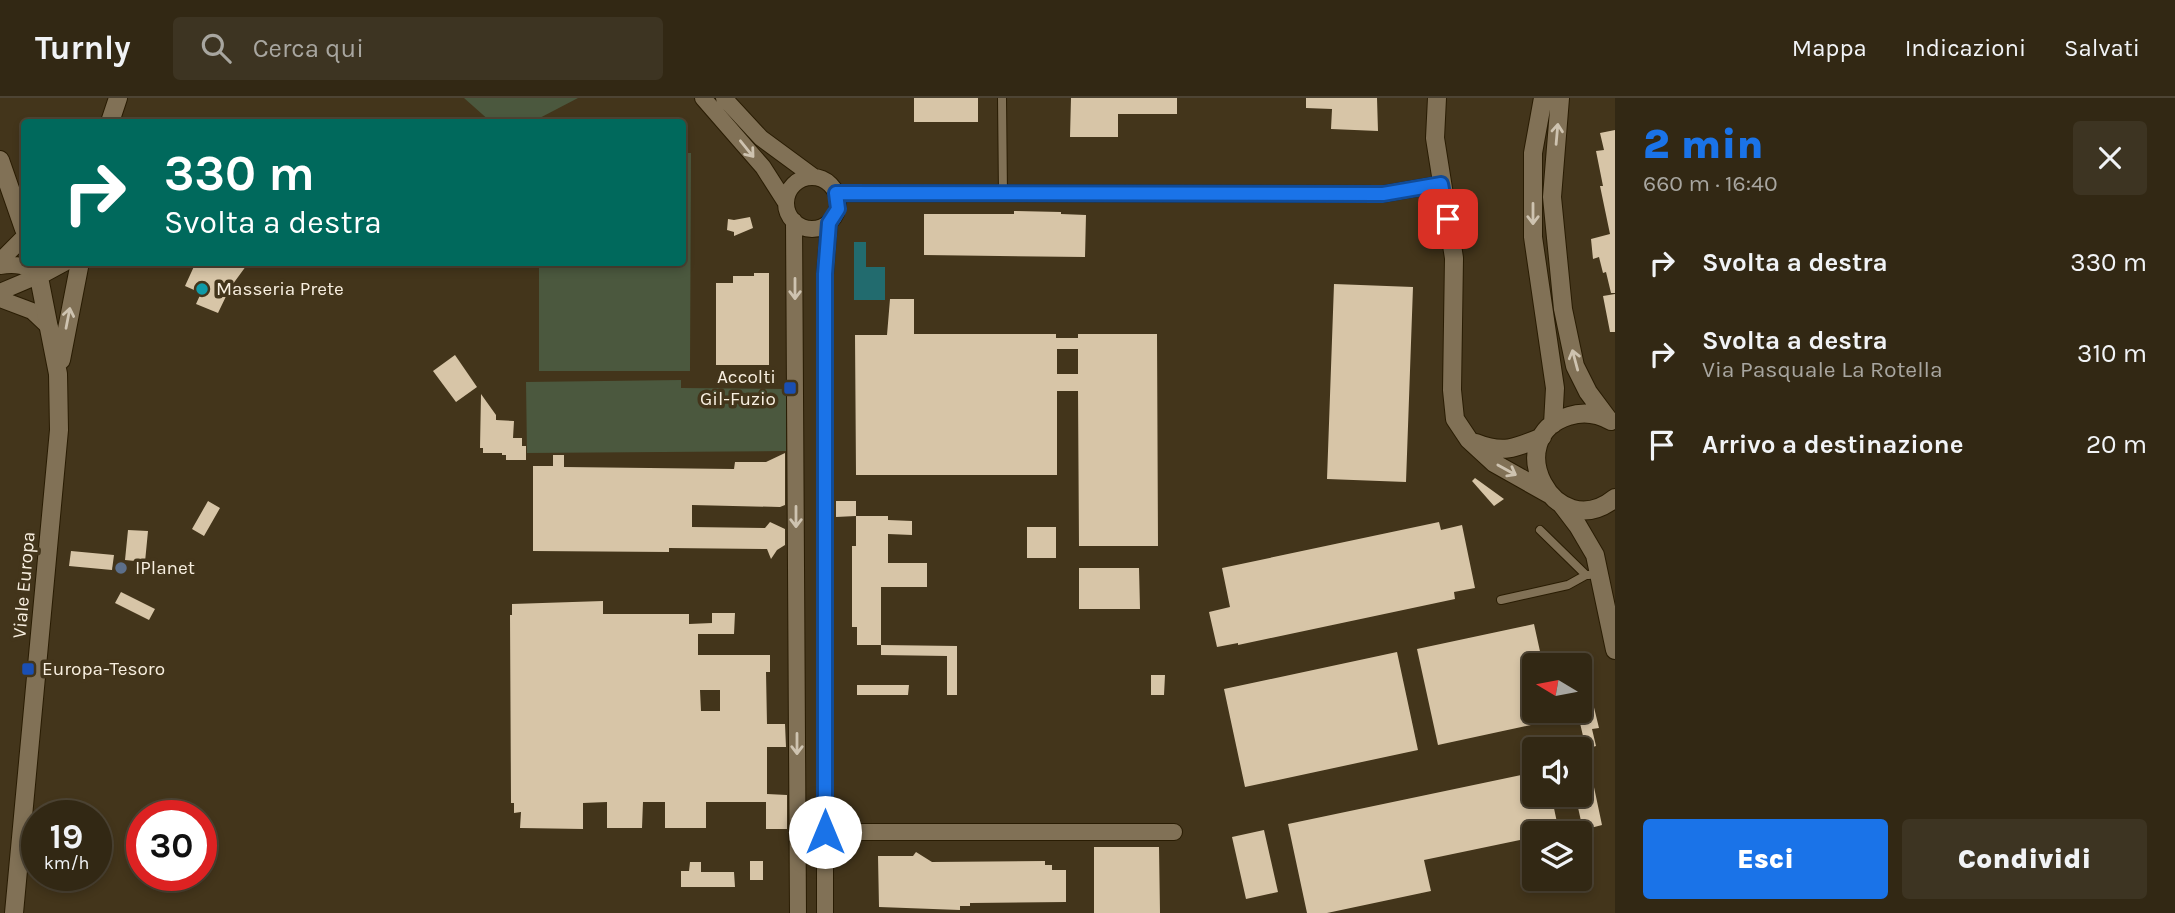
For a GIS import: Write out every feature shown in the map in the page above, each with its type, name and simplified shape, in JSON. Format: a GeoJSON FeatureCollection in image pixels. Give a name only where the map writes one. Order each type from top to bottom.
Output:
{"type":"FeatureCollection","features":[{"type":"Feature","properties":{"kind":"street"},"geometry":{"type":"LineString","coordinates":[[111,119],[118,98]]}},
{"type":"Feature","properties":{"kind":"street"},"geometry":{"type":"LineString","coordinates":[[703,98],[763,167],[794,221],[797,913]]}},
{"type":"Feature","properties":{"kind":"street"},"geometry":{"type":"LineString","coordinates":[[724,98],[761,138],[814,177],[827,182],[836,193],[838,209],[829,223],[807,229],[794,221]]}},
{"type":"Feature","properties":{"kind":"street"},"geometry":{"type":"LineString","coordinates":[[1437,98],[1435,138],[1454,258],[1452,390],[1455,419],[1469,440],[1494,463],[1575,509],[1592,509],[1608,504],[1615,498]]}},
{"type":"Feature","properties":{"kind":"street"},"geometry":{"type":"LineString","coordinates":[[1543,98],[1533,153],[1533,237],[1555,388],[1548,431],[1537,452],[1536,468],[1539,480],[1578,526],[1595,555],[1592,575],[1615,650]]}},
{"type":"Feature","properties":{"kind":"street"},"geometry":{"type":"LineString","coordinates":[[1560,98],[1552,197],[1563,309],[1575,366],[1588,392],[1611,421]]}},
{"type":"Feature","properties":{"kind":"street"},"geometry":{"type":"LineString","coordinates":[[0,160],[21,220]]}},
{"type":"Feature","properties":{"kind":"street"},"geometry":{"type":"LineString","coordinates":[[786,203],[792,188],[805,178],[814,177]]}},
{"type":"Feature","properties":{"kind":"street"},"geometry":{"type":"LineString","coordinates":[[7,178],[21,186]]}},
{"type":"Feature","properties":{"kind":"street"},"geometry":{"type":"LineString","coordinates":[[836,193],[1383,194],[1441,184]]}},
{"type":"Feature","properties":{"kind":"street"},"geometry":{"type":"LineString","coordinates":[[825,913],[825,274],[829,223]]}},
{"type":"Feature","properties":{"kind":"street"},"geometry":{"type":"LineString","coordinates":[[0,264],[21,240]]}},
{"type":"Feature","properties":{"kind":"street"},"geometry":{"type":"LineString","coordinates":[[0,264],[21,266]]}},
{"type":"Feature","properties":{"kind":"street"},"geometry":{"type":"LineString","coordinates":[[58,374],[79,266]]}},
{"type":"Feature","properties":{"kind":"street"},"geometry":{"type":"LineString","coordinates":[[0,292],[38,269]]}},
{"type":"Feature","properties":{"kind":"street","name":"Viale Europa"},"geometry":{"type":"LineString","coordinates":[[14,913],[57,456],[58,374],[38,269]]}},
{"type":"Feature","properties":{"kind":"street"},"geometry":{"type":"LineString","coordinates":[[0,299],[32,312],[50,328]]}},
{"type":"Feature","properties":{"kind":"street"},"geometry":{"type":"LineString","coordinates":[[1469,440],[1489,448],[1504,450],[1548,431],[1563,418],[1579,413],[1592,413],[1611,421]]}},
{"type":"Feature","properties":{"kind":"street"},"geometry":{"type":"LineString","coordinates":[[825,832],[1174,832]]}},
{"type":"Feature","properties":{"kind":"lane"},"geometry":{"type":"LineString","coordinates":[[1002,98],[1003,194]]}},
{"type":"Feature","properties":{"kind":"lane"},"geometry":{"type":"LineString","coordinates":[[1500,600],[1568,586],[1592,575],[1540,530]]}},
{"type":"Feature","properties":{"kind":"green space"},"geometry":{"type":"Polygon","coordinates":[[[464,98],[578,98],[538,119],[488,119],[464,98]]]}},
{"type":"Feature","properties":{"kind":"green space"},"geometry":{"type":"Polygon","coordinates":[[[686,153],[691,153],[690,371],[539,371],[539,266],[686,266],[686,153]]]}},
{"type":"Feature","properties":{"kind":"green space"},"geometry":{"type":"Polygon","coordinates":[[[681,380],[681,388],[786,389],[786,451],[527,453],[526,382],[681,380]]]}},
{"type":"Feature","properties":{"kind":"water"},"geometry":{"type":"Polygon","coordinates":[[[854,242],[866,242],[866,267],[885,267],[885,300],[854,300],[854,242]]]}},
{"type":"Feature","properties":{"kind":"building"},"geometry":{"type":"Polygon","coordinates":[[[914,98],[978,98],[978,122],[914,122],[914,98]]]}},
{"type":"Feature","properties":{"kind":"building"},"geometry":{"type":"Polygon","coordinates":[[[1071,98],[1177,98],[1177,114],[1118,114],[1118,137],[1070,137],[1071,98]]]}},
{"type":"Feature","properties":{"kind":"building"},"geometry":{"type":"Polygon","coordinates":[[[1306,98],[1377,98],[1378,131],[1331,129],[1332,109],[1306,108],[1306,98]]]}},
{"type":"Feature","properties":{"kind":"building"},"geometry":{"type":"Polygon","coordinates":[[[1615,130],[1615,293],[1611,293],[1599,257],[1593,259],[1591,239],[1610,234],[1596,151],[1604,150],[1600,133],[1615,130]]]}},
{"type":"Feature","properties":{"kind":"building"},"geometry":{"type":"Polygon","coordinates":[[[1014,211],[1086,215],[1085,257],[924,255],[924,214],[1014,214],[1014,211]]]}},
{"type":"Feature","properties":{"kind":"building"},"geometry":{"type":"Polygon","coordinates":[[[750,217],[753,228],[734,236],[734,232],[727,230],[728,219],[750,217]]]}},
{"type":"Feature","properties":{"kind":"building"},"geometry":{"type":"Polygon","coordinates":[[[194,266],[246,266],[230,288],[218,313],[196,304],[201,293],[185,286],[194,266]]]}},
{"type":"Feature","properties":{"kind":"building"},"geometry":{"type":"Polygon","coordinates":[[[754,273],[769,273],[769,365],[716,365],[716,283],[733,283],[733,276],[754,276],[754,273]]]}},
{"type":"Feature","properties":{"kind":"building"},"geometry":{"type":"Polygon","coordinates":[[[1334,284],[1413,287],[1406,482],[1327,479],[1334,284]]]}},
{"type":"Feature","properties":{"kind":"building"},"geometry":{"type":"Polygon","coordinates":[[[1615,294],[1615,332],[1610,332],[1603,296],[1615,294]]]}},
{"type":"Feature","properties":{"kind":"building"},"geometry":{"type":"Polygon","coordinates":[[[890,299],[914,299],[914,334],[1056,334],[1056,338],[1078,338],[1078,334],[1157,334],[1158,546],[1079,546],[1078,391],[1057,391],[1057,475],[856,475],[855,335],[887,335],[890,299]],[[1057,349],[1057,374],[1078,374],[1078,349],[1057,349]]]}},
{"type":"Feature","properties":{"kind":"building"},"geometry":{"type":"Polygon","coordinates":[[[455,355],[477,387],[456,402],[433,371],[455,355]]]}},
{"type":"Feature","properties":{"kind":"building"},"geometry":{"type":"Polygon","coordinates":[[[481,394],[496,415],[496,420],[514,421],[513,438],[522,438],[522,446],[526,446],[526,460],[506,460],[506,455],[502,453],[483,453],[483,448],[480,448],[481,394]]]}},
{"type":"Feature","properties":{"kind":"building"},"geometry":{"type":"Polygon","coordinates":[[[785,453],[785,505],[692,505],[692,527],[765,528],[770,522],[785,529],[785,545],[777,550],[771,559],[767,549],[669,548],[669,552],[533,551],[533,466],[553,466],[553,455],[564,455],[564,467],[734,469],[735,462],[766,462],[785,453]]]}},
{"type":"Feature","properties":{"kind":"building"},"geometry":{"type":"Polygon","coordinates":[[[1475,478],[1504,499],[1494,506],[1472,481],[1475,478]]]}},
{"type":"Feature","properties":{"kind":"building"},"geometry":{"type":"Polygon","coordinates":[[[208,501],[220,508],[204,536],[192,529],[208,501]]]}},
{"type":"Feature","properties":{"kind":"building"},"geometry":{"type":"Polygon","coordinates":[[[836,501],[856,501],[856,516],[836,517],[836,501]]]}},
{"type":"Feature","properties":{"kind":"building"},"geometry":{"type":"Polygon","coordinates":[[[856,516],[888,516],[888,520],[912,521],[912,535],[888,534],[888,563],[927,563],[927,587],[881,587],[881,645],[857,645],[857,627],[852,627],[852,546],[856,546],[856,516]]]}},
{"type":"Feature","properties":{"kind":"building"},"geometry":{"type":"Polygon","coordinates":[[[1439,522],[1441,530],[1462,525],[1475,588],[1454,592],[1455,599],[1238,645],[1217,647],[1209,612],[1230,607],[1222,568],[1439,522]]]}},
{"type":"Feature","properties":{"kind":"building"},"geometry":{"type":"Polygon","coordinates":[[[1027,527],[1056,527],[1056,558],[1027,558],[1027,527]]]}},
{"type":"Feature","properties":{"kind":"building"},"geometry":{"type":"Polygon","coordinates":[[[128,530],[148,531],[145,562],[125,560],[128,530]]]}},
{"type":"Feature","properties":{"kind":"building"},"geometry":{"type":"Polygon","coordinates":[[[71,551],[114,555],[112,570],[69,566],[71,551]]]}},
{"type":"Feature","properties":{"kind":"building"},"geometry":{"type":"Polygon","coordinates":[[[1079,568],[1139,568],[1140,609],[1079,609],[1079,568]]]}},
{"type":"Feature","properties":{"kind":"building"},"geometry":{"type":"Polygon","coordinates":[[[121,592],[155,609],[149,620],[115,603],[121,592]]]}},
{"type":"Feature","properties":{"kind":"building"},"geometry":{"type":"Polygon","coordinates":[[[603,601],[603,614],[689,614],[689,624],[712,623],[712,613],[735,613],[734,634],[698,634],[698,655],[770,655],[770,672],[766,672],[767,724],[785,724],[786,747],[767,747],[767,794],[787,795],[787,829],[766,829],[766,802],[706,802],[706,828],[665,828],[665,802],[643,802],[642,828],[607,828],[607,802],[583,803],[583,829],[520,828],[521,812],[514,813],[514,803],[511,803],[512,604],[603,601]],[[700,690],[701,711],[720,711],[720,690],[700,690]]]}},
{"type":"Feature","properties":{"kind":"building"},"geometry":{"type":"Polygon","coordinates":[[[1534,624],[1540,653],[1522,653],[1522,723],[1540,723],[1438,745],[1417,649],[1534,624]]]}},
{"type":"Feature","properties":{"kind":"building"},"geometry":{"type":"Polygon","coordinates":[[[881,645],[957,646],[957,695],[947,695],[947,656],[881,655],[881,645]]]}},
{"type":"Feature","properties":{"kind":"building"},"geometry":{"type":"Polygon","coordinates":[[[1397,652],[1418,750],[1245,787],[1224,689],[1397,652]]]}},
{"type":"Feature","properties":{"kind":"building"},"geometry":{"type":"Polygon","coordinates":[[[1151,675],[1165,675],[1164,695],[1151,695],[1151,675]]]}},
{"type":"Feature","properties":{"kind":"building"},"geometry":{"type":"Polygon","coordinates":[[[857,685],[909,685],[908,695],[857,695],[857,685]]]}},
{"type":"Feature","properties":{"kind":"building"},"geometry":{"type":"Polygon","coordinates":[[[1592,699],[1599,728],[1592,729],[1596,746],[1592,747],[1592,737],[1583,737],[1580,723],[1592,723],[1592,699]]]}},
{"type":"Feature","properties":{"kind":"building"},"geometry":{"type":"Polygon","coordinates":[[[1522,775],[1522,807],[1554,807],[1557,821],[1522,821],[1522,840],[1424,860],[1431,891],[1327,913],[1307,913],[1288,824],[1522,775]]]}},
{"type":"Feature","properties":{"kind":"building"},"geometry":{"type":"Polygon","coordinates":[[[1592,778],[1602,825],[1592,828],[1592,821],[1581,821],[1578,807],[1592,807],[1592,778]]]}},
{"type":"Feature","properties":{"kind":"building"},"geometry":{"type":"Polygon","coordinates":[[[1264,830],[1278,892],[1246,899],[1232,837],[1264,830]]]}},
{"type":"Feature","properties":{"kind":"building"},"geometry":{"type":"Polygon","coordinates":[[[1094,847],[1159,847],[1160,913],[1094,913],[1094,847]]]}},
{"type":"Feature","properties":{"kind":"building"},"geometry":{"type":"Polygon","coordinates":[[[916,852],[932,862],[1045,861],[1045,865],[1052,865],[1052,870],[1066,870],[1066,902],[970,903],[970,906],[960,906],[960,910],[879,907],[878,856],[913,856],[916,852]]]}},
{"type":"Feature","properties":{"kind":"building"},"geometry":{"type":"Polygon","coordinates":[[[750,861],[763,861],[763,880],[750,880],[750,861]]]}},
{"type":"Feature","properties":{"kind":"building"},"geometry":{"type":"Polygon","coordinates":[[[690,862],[701,862],[701,872],[734,872],[735,887],[681,887],[681,871],[689,871],[690,862]]]}},
{"type":"Feature","properties":{"kind":"place","name":"Masseria Prete"},"geometry":{"type":"Point","coordinates":[202,289]}},
{"type":"Feature","properties":{"kind":"place","name":"Accolti Gil-Fuzio"},"geometry":{"type":"Point","coordinates":[790,388]}},
{"type":"Feature","properties":{"kind":"place","name":"IPlanet"},"geometry":{"type":"Point","coordinates":[121,568]}},
{"type":"Feature","properties":{"kind":"place","name":"Europa-Tesoro"},"geometry":{"type":"Point","coordinates":[28,669]}},
{"type":"Feature","properties":{"kind":"route"},"geometry":{"type":"LineString","coordinates":[[825,832],[825,274],[829,223],[838,209],[836,193],[1383,194],[1441,184],[1448,219]]}}]}
